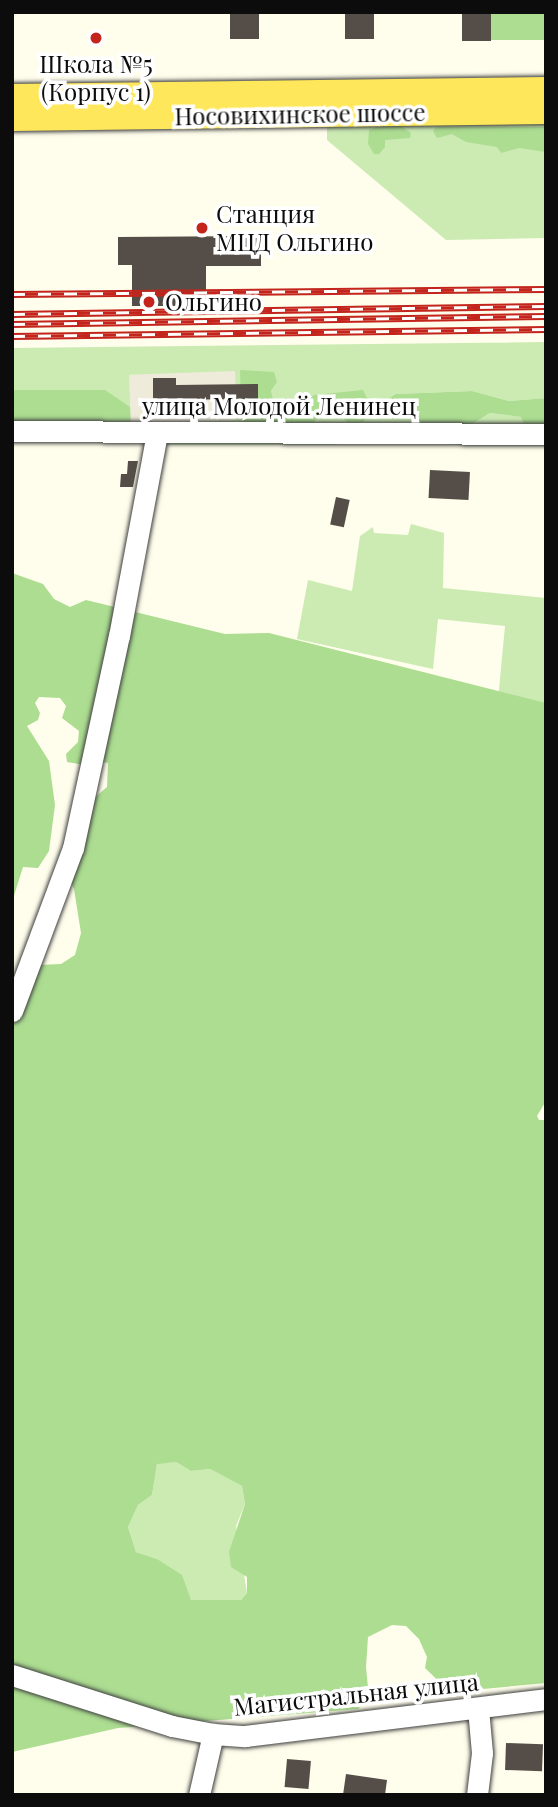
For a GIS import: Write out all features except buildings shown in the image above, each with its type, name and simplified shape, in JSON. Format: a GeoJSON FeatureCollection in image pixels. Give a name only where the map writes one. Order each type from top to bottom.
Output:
{"type":"FeatureCollection","features":[{"type":"Feature","properties":{"kind":"main road","name":"Носовихинское шоссе"},"geometry":{"type":"LineString","coordinates":[[12,97],[546,90]]}},
{"type":"Feature","properties":{"kind":"main road","name":"Носовихинское шоссе"},"geometry":{"type":"LineString","coordinates":[[12,118],[546,111]]}},
{"type":"Feature","properties":{"kind":"street","name":"улица Молодой Ленинец"},"geometry":{"type":"LineString","coordinates":[[12,431],[546,434]]}},
{"type":"Feature","properties":{"kind":"street"},"geometry":{"type":"LineString","coordinates":[[12,1011],[73,848],[119,636],[157,433]]}},
{"type":"Feature","properties":{"kind":"street","name":"Магистральная улица"},"geometry":{"type":"LineString","coordinates":[[12,1675],[172,1726],[213,1734],[246,1736],[289,1733],[546,1699]]}},
{"type":"Feature","properties":{"kind":"street"},"geometry":{"type":"LineString","coordinates":[[477,1795],[482,1753],[478,1708]]}},
{"type":"Feature","properties":{"kind":"street"},"geometry":{"type":"LineString","coordinates":[[199,1795],[213,1734]]}},
{"type":"Feature","properties":{"kind":"green space"},"geometry":{"type":"Polygon","coordinates":[[[491,12],[546,12],[546,40],[491,40],[491,12]]]}},
{"type":"Feature","properties":{"kind":"green space"},"geometry":{"type":"Polygon","coordinates":[[[546,122],[546,238],[446,240],[327,140],[327,123],[546,122]]]}},
{"type":"Feature","properties":{"kind":"green space"},"geometry":{"type":"Polygon","coordinates":[[[380,126],[401,126],[411,133],[410,138],[385,140],[385,147],[379,154],[374,154],[368,144],[369,130],[380,126]]]}},
{"type":"Feature","properties":{"kind":"green space"},"geometry":{"type":"Polygon","coordinates":[[[436,127],[546,127],[546,152],[519,148],[501,153],[497,147],[466,142],[452,134],[437,138],[433,131],[436,127]]]}},
{"type":"Feature","properties":{"kind":"green space"},"geometry":{"type":"Polygon","coordinates":[[[546,342],[546,398],[509,401],[472,391],[396,394],[389,413],[410,415],[429,427],[464,429],[490,413],[522,417],[546,431],[546,446],[472,446],[388,440],[331,445],[163,445],[141,441],[12,440],[105,390],[12,390],[12,348],[546,342]],[[277,382],[243,428],[334,410],[349,424],[364,422],[314,395],[295,407],[274,402],[271,391],[277,382]]]}},
{"type":"Feature","properties":{"kind":"green space"},"geometry":{"type":"Polygon","coordinates":[[[240,370],[274,372],[277,382],[271,391],[274,402],[295,407],[314,395],[363,390],[367,398],[364,422],[349,424],[334,410],[317,416],[312,427],[242,428],[240,370]]]}},
{"type":"Feature","properties":{"kind":"green space"},"geometry":{"type":"Polygon","coordinates":[[[12,390],[105,390],[139,413],[138,428],[12,426],[12,390]]]}},
{"type":"Feature","properties":{"kind":"green space"},"geometry":{"type":"Polygon","coordinates":[[[472,391],[509,401],[546,398],[546,431],[527,431],[521,417],[490,413],[464,429],[429,427],[410,415],[389,413],[385,401],[396,394],[472,391]]]}},
{"type":"Feature","properties":{"kind":"green space"},"geometry":{"type":"Polygon","coordinates":[[[411,524],[444,533],[443,588],[546,598],[546,708],[498,700],[505,626],[438,619],[433,669],[297,639],[308,580],[352,591],[360,536],[373,527],[374,533],[408,535],[411,524]]]}},
{"type":"Feature","properties":{"kind":"green space"},"geometry":{"type":"Polygon","coordinates":[[[12,573],[43,584],[54,599],[70,607],[86,600],[225,634],[269,633],[546,703],[546,1101],[537,1116],[539,1120],[546,1120],[546,1683],[450,1692],[425,1668],[427,1657],[419,1639],[406,1626],[392,1625],[368,1637],[366,1667],[369,1698],[358,1709],[118,1728],[12,1752],[12,988],[38,965],[61,964],[75,955],[81,933],[74,889],[69,879],[93,799],[107,787],[108,763],[102,762],[96,767],[67,762],[66,754],[78,742],[79,731],[62,718],[66,706],[60,698],[39,697],[35,703],[40,713],[38,720],[27,726],[49,761],[55,805],[49,851],[38,868],[23,867],[12,902],[12,573]],[[176,1462],[157,1464],[152,1495],[138,1505],[128,1527],[136,1552],[157,1559],[182,1575],[191,1600],[241,1600],[247,1593],[247,1577],[231,1567],[229,1552],[245,1504],[242,1486],[210,1469],[191,1471],[176,1462]]]}},
{"type":"Feature","properties":{"kind":"green space"},"geometry":{"type":"Polygon","coordinates":[[[176,1462],[191,1471],[210,1469],[242,1486],[245,1504],[236,1526],[247,1593],[241,1600],[191,1600],[157,1559],[136,1552],[128,1527],[138,1505],[152,1495],[157,1463],[176,1462]]]}},
{"type":"Feature","properties":{"kind":"shaded area"},"geometry":{"type":"Polygon","coordinates":[[[235,371],[237,420],[131,424],[129,375],[235,371]]]}},
{"type":"Feature","properties":{"kind":"railway"},"geometry":{"type":"LineString","coordinates":[[12,294],[546,289]]}},
{"type":"Feature","properties":{"kind":"railway"},"geometry":{"type":"LineString","coordinates":[[12,314],[546,306]]}},
{"type":"Feature","properties":{"kind":"railway"},"geometry":{"type":"LineString","coordinates":[[12,324],[546,316]]}},
{"type":"Feature","properties":{"kind":"railway"},"geometry":{"type":"LineString","coordinates":[[12,336],[546,329]]}},
{"type":"Feature","properties":{"kind":"place","name":"Школа №5 (Корпус 1)"},"geometry":{"type":"Point","coordinates":[96,38]}},
{"type":"Feature","properties":{"kind":"place","name":"Станция МЦД Ольгино"},"geometry":{"type":"Point","coordinates":[202,228]}},
{"type":"Feature","properties":{"kind":"place","name":"Ольгино"},"geometry":{"type":"Point","coordinates":[149,302]}}]}
